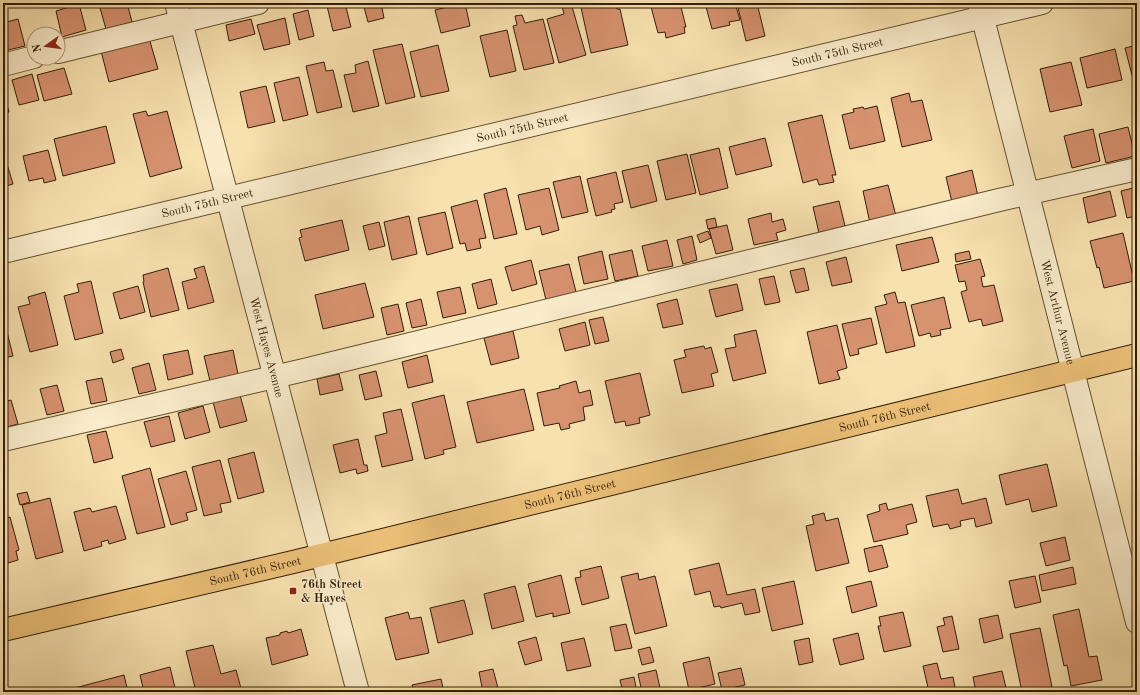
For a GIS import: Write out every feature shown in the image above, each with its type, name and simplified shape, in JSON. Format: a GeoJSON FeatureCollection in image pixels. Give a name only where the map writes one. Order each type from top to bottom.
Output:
{"type":"FeatureCollection","features":[{"type":"Feature","properties":{"kind":"main road","name":"South 76th Street"},"geometry":{"type":"LineString","coordinates":[[3,630],[322,554],[1137,355]]}},
{"type":"Feature","properties":{"kind":"street"},"geometry":{"type":"LineString","coordinates":[[66,49],[178,12],[258,3]]}},
{"type":"Feature","properties":{"kind":"street","name":"South 75th Street"},"geometry":{"type":"LineString","coordinates":[[3,252],[228,198],[981,10],[1042,3]]}},
{"type":"Feature","properties":{"kind":"street","name":"West Arthur Avenue"},"geometry":{"type":"LineString","coordinates":[[981,10],[1137,622]]}},
{"type":"Feature","properties":{"kind":"street","name":"West Hayes Avenue"},"geometry":{"type":"LineString","coordinates":[[178,12],[358,692]]}},
{"type":"Feature","properties":{"kind":"street"},"geometry":{"type":"LineString","coordinates":[[3,65],[26,60]]}},
{"type":"Feature","properties":{"kind":"street"},"geometry":{"type":"LineString","coordinates":[[3,440],[275,377],[1027,194],[1137,169]]}},
{"type":"Feature","properties":{"kind":"building"},"geometry":{"type":"Polygon","coordinates":[[[119,3],[127,3],[132,22],[106,29],[100,8],[119,3]]]}},
{"type":"Feature","properties":{"kind":"building"},"geometry":{"type":"Polygon","coordinates":[[[345,3],[351,27],[333,31],[327,6],[345,3]]]}},
{"type":"Feature","properties":{"kind":"building"},"geometry":{"type":"Polygon","coordinates":[[[363,3],[381,3],[384,18],[368,22],[363,3]]]}},
{"type":"Feature","properties":{"kind":"building"},"geometry":{"type":"Polygon","coordinates":[[[465,3],[470,26],[441,33],[435,10],[465,3]]]}},
{"type":"Feature","properties":{"kind":"building"},"geometry":{"type":"Polygon","coordinates":[[[571,3],[586,55],[559,63],[547,19],[564,14],[562,6],[571,3]]]}},
{"type":"Feature","properties":{"kind":"building"},"geometry":{"type":"Polygon","coordinates":[[[580,3],[615,3],[617,9],[620,9],[628,45],[591,53],[580,3]]]}},
{"type":"Feature","properties":{"kind":"building"},"geometry":{"type":"Polygon","coordinates":[[[650,3],[680,3],[686,27],[684,27],[685,33],[666,38],[665,32],[658,33],[650,3]]]}},
{"type":"Feature","properties":{"kind":"building"},"geometry":{"type":"Polygon","coordinates":[[[705,3],[735,3],[740,20],[729,22],[730,25],[712,29],[705,3]]]}},
{"type":"Feature","properties":{"kind":"building"},"geometry":{"type":"Polygon","coordinates":[[[737,3],[757,3],[765,36],[746,41],[737,3]]]}},
{"type":"Feature","properties":{"kind":"building"},"geometry":{"type":"Polygon","coordinates":[[[79,4],[86,30],[66,36],[66,26],[59,26],[56,11],[79,4]]]}},
{"type":"Feature","properties":{"kind":"building"},"geometry":{"type":"Polygon","coordinates":[[[308,10],[314,36],[299,40],[293,14],[308,10]]]}},
{"type":"Feature","properties":{"kind":"building"},"geometry":{"type":"Polygon","coordinates":[[[522,15],[525,23],[543,19],[554,63],[524,70],[513,26],[517,25],[515,16],[522,15]]]}},
{"type":"Feature","properties":{"kind":"building"},"geometry":{"type":"Polygon","coordinates":[[[285,18],[290,44],[264,50],[257,25],[285,18]]]}},
{"type":"Feature","properties":{"kind":"building"},"geometry":{"type":"Polygon","coordinates":[[[18,19],[25,46],[4,51],[3,23],[18,19]]]}},
{"type":"Feature","properties":{"kind":"building"},"geometry":{"type":"Polygon","coordinates":[[[251,19],[255,34],[229,41],[226,25],[251,19]]]}},
{"type":"Feature","properties":{"kind":"building"},"geometry":{"type":"Polygon","coordinates":[[[507,30],[516,71],[490,77],[480,36],[507,30]]]}},
{"type":"Feature","properties":{"kind":"building"},"geometry":{"type":"Polygon","coordinates":[[[149,38],[158,69],[109,82],[101,51],[149,38]]]}},
{"type":"Feature","properties":{"kind":"building"},"geometry":{"type":"Polygon","coordinates":[[[402,44],[415,97],[386,104],[373,50],[402,44]]]}},
{"type":"Feature","properties":{"kind":"building"},"geometry":{"type":"Polygon","coordinates":[[[438,45],[449,91],[421,97],[410,52],[438,45]]]}},
{"type":"Feature","properties":{"kind":"building"},"geometry":{"type":"Polygon","coordinates":[[[1137,45],[1137,86],[1135,87],[1125,48],[1137,45]]]}},
{"type":"Feature","properties":{"kind":"building"},"geometry":{"type":"Polygon","coordinates":[[[1115,49],[1122,80],[1087,88],[1080,58],[1115,49]]]}},
{"type":"Feature","properties":{"kind":"building"},"geometry":{"type":"Polygon","coordinates":[[[368,61],[379,106],[353,112],[344,75],[356,73],[355,65],[368,61]]]}},
{"type":"Feature","properties":{"kind":"building"},"geometry":{"type":"Polygon","coordinates":[[[324,62],[326,71],[333,70],[342,107],[317,113],[306,66],[324,62]]]}},
{"type":"Feature","properties":{"kind":"building"},"geometry":{"type":"Polygon","coordinates":[[[1071,62],[1082,105],[1050,112],[1040,69],[1071,62]]]}},
{"type":"Feature","properties":{"kind":"building"},"geometry":{"type":"Polygon","coordinates":[[[64,68],[72,94],[44,101],[37,75],[64,68]]]}},
{"type":"Feature","properties":{"kind":"building"},"geometry":{"type":"Polygon","coordinates":[[[32,74],[39,100],[19,105],[12,80],[32,74]]]}},
{"type":"Feature","properties":{"kind":"building"},"geometry":{"type":"Polygon","coordinates":[[[299,77],[308,115],[283,121],[274,83],[299,77]]]}},
{"type":"Feature","properties":{"kind":"building"},"geometry":{"type":"Polygon","coordinates":[[[266,86],[275,122],[248,128],[240,92],[266,86]]]}},
{"type":"Feature","properties":{"kind":"building"},"geometry":{"type":"Polygon","coordinates":[[[909,93],[911,102],[922,100],[932,140],[902,147],[891,98],[909,93]]]}},
{"type":"Feature","properties":{"kind":"building"},"geometry":{"type":"Polygon","coordinates":[[[6,101],[9,112],[3,113],[3,102],[6,101]]]}},
{"type":"Feature","properties":{"kind":"building"},"geometry":{"type":"Polygon","coordinates":[[[877,106],[885,141],[850,149],[842,115],[854,112],[853,109],[863,107],[864,109],[877,106]]]}},
{"type":"Feature","properties":{"kind":"building"},"geometry":{"type":"Polygon","coordinates":[[[146,111],[148,116],[167,111],[182,168],[150,177],[133,114],[146,111]]]}},
{"type":"Feature","properties":{"kind":"building"},"geometry":{"type":"Polygon","coordinates":[[[822,115],[836,175],[832,175],[834,182],[819,185],[817,179],[803,183],[788,123],[822,115]]]}},
{"type":"Feature","properties":{"kind":"building"},"geometry":{"type":"Polygon","coordinates":[[[106,126],[115,163],[63,176],[54,139],[106,126]]]}},
{"type":"Feature","properties":{"kind":"building"},"geometry":{"type":"Polygon","coordinates":[[[1128,127],[1135,156],[1106,163],[1099,134],[1128,127]]]}},
{"type":"Feature","properties":{"kind":"building"},"geometry":{"type":"Polygon","coordinates":[[[1093,129],[1100,161],[1072,168],[1064,136],[1093,129]]]}},
{"type":"Feature","properties":{"kind":"building"},"geometry":{"type":"Polygon","coordinates":[[[765,138],[772,166],[736,175],[729,147],[765,138]]]}},
{"type":"Feature","properties":{"kind":"building"},"geometry":{"type":"Polygon","coordinates":[[[719,148],[728,188],[700,195],[690,155],[719,148]]]}},
{"type":"Feature","properties":{"kind":"building"},"geometry":{"type":"Polygon","coordinates":[[[48,150],[56,180],[44,183],[43,178],[29,181],[23,156],[48,150]]]}},
{"type":"Feature","properties":{"kind":"building"},"geometry":{"type":"Polygon","coordinates":[[[3,154],[13,184],[3,187],[3,154]]]}},
{"type":"Feature","properties":{"kind":"building"},"geometry":{"type":"Polygon","coordinates":[[[687,154],[696,193],[666,200],[657,161],[687,154]]]}},
{"type":"Feature","properties":{"kind":"building"},"geometry":{"type":"Polygon","coordinates":[[[648,165],[657,201],[631,208],[622,171],[648,165]]]}},
{"type":"Feature","properties":{"kind":"building"},"geometry":{"type":"Polygon","coordinates":[[[972,170],[978,196],[952,202],[946,177],[972,170]]]}},
{"type":"Feature","properties":{"kind":"building"},"geometry":{"type":"Polygon","coordinates":[[[616,172],[623,202],[614,204],[615,209],[611,210],[612,212],[596,216],[587,179],[616,172]]]}},
{"type":"Feature","properties":{"kind":"building"},"geometry":{"type":"Polygon","coordinates":[[[580,176],[588,212],[562,218],[553,182],[580,176]]]}},
{"type":"Feature","properties":{"kind":"building"},"geometry":{"type":"Polygon","coordinates":[[[888,185],[896,216],[870,223],[863,191],[888,185]]]}},
{"type":"Feature","properties":{"kind":"building"},"geometry":{"type":"Polygon","coordinates":[[[1137,187],[1137,216],[1127,218],[1121,191],[1137,187]]]}},
{"type":"Feature","properties":{"kind":"building"},"geometry":{"type":"Polygon","coordinates":[[[506,188],[517,234],[494,239],[484,194],[506,188]]]}},
{"type":"Feature","properties":{"kind":"building"},"geometry":{"type":"Polygon","coordinates":[[[549,188],[559,230],[542,235],[540,226],[526,230],[518,195],[549,188]]]}},
{"type":"Feature","properties":{"kind":"building"},"geometry":{"type":"Polygon","coordinates":[[[1110,191],[1116,216],[1088,223],[1083,198],[1110,191]]]}},
{"type":"Feature","properties":{"kind":"building"},"geometry":{"type":"Polygon","coordinates":[[[477,200],[486,238],[479,239],[481,248],[467,251],[465,243],[460,244],[451,207],[477,200]]]}},
{"type":"Feature","properties":{"kind":"building"},"geometry":{"type":"Polygon","coordinates":[[[839,201],[845,226],[819,233],[813,207],[839,201]]]}},
{"type":"Feature","properties":{"kind":"building"},"geometry":{"type":"Polygon","coordinates":[[[445,212],[453,248],[427,255],[418,218],[445,212]]]}},
{"type":"Feature","properties":{"kind":"building"},"geometry":{"type":"Polygon","coordinates":[[[771,213],[772,222],[783,219],[786,230],[776,233],[778,240],[754,245],[748,219],[771,213]]]}},
{"type":"Feature","properties":{"kind":"building"},"geometry":{"type":"Polygon","coordinates":[[[409,216],[417,254],[392,260],[384,222],[409,216]]]}},
{"type":"Feature","properties":{"kind":"building"},"geometry":{"type":"Polygon","coordinates":[[[715,218],[717,227],[708,229],[706,220],[715,218]]]}},
{"type":"Feature","properties":{"kind":"building"},"geometry":{"type":"Polygon","coordinates":[[[342,220],[349,250],[305,261],[299,238],[302,237],[300,230],[342,220]]]}},
{"type":"Feature","properties":{"kind":"building"},"geometry":{"type":"Polygon","coordinates":[[[379,222],[385,246],[369,250],[363,226],[379,222]]]}},
{"type":"Feature","properties":{"kind":"building"},"geometry":{"type":"Polygon","coordinates":[[[727,225],[733,250],[716,254],[709,229],[727,225]]]}},
{"type":"Feature","properties":{"kind":"building"},"geometry":{"type":"Polygon","coordinates":[[[708,231],[711,238],[700,243],[697,235],[708,231]]]}},
{"type":"Feature","properties":{"kind":"building"},"geometry":{"type":"Polygon","coordinates":[[[1123,233],[1134,281],[1104,288],[1099,267],[1097,268],[1090,241],[1123,233]]]}},
{"type":"Feature","properties":{"kind":"building"},"geometry":{"type":"Polygon","coordinates":[[[692,236],[697,260],[683,264],[677,240],[692,236]]]}},
{"type":"Feature","properties":{"kind":"building"},"geometry":{"type":"Polygon","coordinates":[[[932,237],[939,262],[902,271],[896,245],[932,237]]]}},
{"type":"Feature","properties":{"kind":"building"},"geometry":{"type":"Polygon","coordinates":[[[667,240],[673,266],[648,271],[642,246],[667,240]]]}},
{"type":"Feature","properties":{"kind":"building"},"geometry":{"type":"Polygon","coordinates":[[[632,250],[638,276],[615,281],[609,255],[632,250]]]}},
{"type":"Feature","properties":{"kind":"building"},"geometry":{"type":"Polygon","coordinates":[[[602,251],[608,279],[584,284],[578,257],[602,251]]]}},
{"type":"Feature","properties":{"kind":"building"},"geometry":{"type":"Polygon","coordinates":[[[969,251],[971,259],[956,262],[955,254],[969,251]]]}},
{"type":"Feature","properties":{"kind":"building"},"geometry":{"type":"Polygon","coordinates":[[[846,257],[852,282],[832,286],[826,262],[846,257]]]}},
{"type":"Feature","properties":{"kind":"building"},"geometry":{"type":"Polygon","coordinates":[[[980,259],[985,276],[981,277],[983,287],[994,285],[1003,321],[983,326],[981,319],[969,322],[961,292],[967,290],[965,281],[959,282],[955,265],[980,259]]]}},
{"type":"Feature","properties":{"kind":"building"},"geometry":{"type":"Polygon","coordinates":[[[531,260],[537,284],[512,291],[505,267],[531,260]]]}},
{"type":"Feature","properties":{"kind":"building"},"geometry":{"type":"Polygon","coordinates":[[[569,264],[576,292],[546,300],[539,271],[569,264]]]}},
{"type":"Feature","properties":{"kind":"building"},"geometry":{"type":"Polygon","coordinates":[[[204,266],[214,302],[188,309],[182,282],[197,278],[194,269],[204,266]]]}},
{"type":"Feature","properties":{"kind":"building"},"geometry":{"type":"Polygon","coordinates":[[[168,268],[179,310],[151,317],[143,282],[143,275],[168,268]]]}},
{"type":"Feature","properties":{"kind":"building"},"geometry":{"type":"Polygon","coordinates":[[[804,268],[809,290],[796,293],[790,271],[804,268]]]}},
{"type":"Feature","properties":{"kind":"building"},"geometry":{"type":"Polygon","coordinates":[[[774,276],[780,302],[765,305],[759,279],[774,276]]]}},
{"type":"Feature","properties":{"kind":"building"},"geometry":{"type":"Polygon","coordinates":[[[491,279],[497,304],[478,309],[472,284],[491,279]]]}},
{"type":"Feature","properties":{"kind":"building"},"geometry":{"type":"Polygon","coordinates":[[[91,281],[103,333],[75,340],[64,296],[79,292],[77,284],[91,281]]]}},
{"type":"Feature","properties":{"kind":"building"},"geometry":{"type":"Polygon","coordinates":[[[365,283],[374,317],[323,329],[315,295],[365,283]]]}},
{"type":"Feature","properties":{"kind":"building"},"geometry":{"type":"Polygon","coordinates":[[[737,284],[743,310],[716,317],[709,290],[737,284]]]}},
{"type":"Feature","properties":{"kind":"building"},"geometry":{"type":"Polygon","coordinates":[[[138,286],[145,312],[120,319],[113,293],[138,286]]]}},
{"type":"Feature","properties":{"kind":"building"},"geometry":{"type":"Polygon","coordinates":[[[460,287],[466,313],[443,318],[437,292],[460,287]]]}},
{"type":"Feature","properties":{"kind":"building"},"geometry":{"type":"Polygon","coordinates":[[[45,292],[58,345],[30,352],[18,307],[30,304],[28,297],[45,292]]]}},
{"type":"Feature","properties":{"kind":"building"},"geometry":{"type":"Polygon","coordinates":[[[895,292],[898,303],[905,302],[915,346],[886,353],[875,307],[887,304],[884,295],[895,292]]]}},
{"type":"Feature","properties":{"kind":"building"},"geometry":{"type":"Polygon","coordinates":[[[944,297],[951,328],[940,330],[941,335],[931,337],[930,333],[919,336],[911,305],[944,297]]]}},
{"type":"Feature","properties":{"kind":"building"},"geometry":{"type":"Polygon","coordinates":[[[421,299],[427,325],[412,328],[406,303],[421,299]]]}},
{"type":"Feature","properties":{"kind":"building"},"geometry":{"type":"Polygon","coordinates":[[[677,299],[683,324],[663,328],[657,304],[677,299]]]}},
{"type":"Feature","properties":{"kind":"building"},"geometry":{"type":"Polygon","coordinates":[[[398,304],[404,331],[387,335],[381,308],[398,304]]]}},
{"type":"Feature","properties":{"kind":"building"},"geometry":{"type":"Polygon","coordinates":[[[3,316],[13,356],[3,358],[3,316]]]}},
{"type":"Feature","properties":{"kind":"building"},"geometry":{"type":"Polygon","coordinates":[[[603,317],[609,341],[595,344],[589,320],[603,317]]]}},
{"type":"Feature","properties":{"kind":"building"},"geometry":{"type":"Polygon","coordinates":[[[871,318],[877,344],[858,349],[859,354],[850,356],[842,324],[871,318]]]}},
{"type":"Feature","properties":{"kind":"building"},"geometry":{"type":"Polygon","coordinates":[[[585,322],[590,345],[565,351],[559,329],[585,322]]]}},
{"type":"Feature","properties":{"kind":"building"},"geometry":{"type":"Polygon","coordinates":[[[837,325],[847,368],[837,371],[840,379],[819,384],[807,332],[837,325]]]}},
{"type":"Feature","properties":{"kind":"building"},"geometry":{"type":"Polygon","coordinates":[[[756,330],[766,373],[733,381],[725,349],[736,347],[734,335],[756,330]]]}},
{"type":"Feature","properties":{"kind":"building"},"geometry":{"type":"Polygon","coordinates":[[[513,331],[519,358],[491,365],[484,338],[513,331]]]}},
{"type":"Feature","properties":{"kind":"building"},"geometry":{"type":"Polygon","coordinates":[[[704,346],[705,349],[711,347],[718,372],[711,374],[714,386],[682,393],[674,360],[686,357],[684,350],[704,346]]]}},
{"type":"Feature","properties":{"kind":"building"},"geometry":{"type":"Polygon","coordinates":[[[121,349],[124,359],[113,363],[110,352],[121,349]]]}},
{"type":"Feature","properties":{"kind":"building"},"geometry":{"type":"Polygon","coordinates":[[[188,350],[193,374],[168,380],[163,355],[188,350]]]}},
{"type":"Feature","properties":{"kind":"building"},"geometry":{"type":"Polygon","coordinates":[[[233,350],[238,374],[210,381],[204,356],[233,350]]]}},
{"type":"Feature","properties":{"kind":"building"},"geometry":{"type":"Polygon","coordinates":[[[427,355],[433,382],[408,388],[402,362],[427,355]]]}},
{"type":"Feature","properties":{"kind":"building"},"geometry":{"type":"Polygon","coordinates":[[[149,363],[156,390],[139,394],[132,368],[149,363]]]}},
{"type":"Feature","properties":{"kind":"building"},"geometry":{"type":"Polygon","coordinates":[[[376,371],[382,396],[365,400],[359,375],[376,371]]]}},
{"type":"Feature","properties":{"kind":"building"},"geometry":{"type":"Polygon","coordinates":[[[640,373],[650,415],[639,418],[640,423],[626,426],[625,421],[615,423],[605,381],[640,373]]]}},
{"type":"Feature","properties":{"kind":"building"},"geometry":{"type":"Polygon","coordinates":[[[339,374],[343,390],[320,395],[317,379],[339,374]]]}},
{"type":"Feature","properties":{"kind":"building"},"geometry":{"type":"Polygon","coordinates":[[[102,378],[107,401],[91,404],[86,381],[102,378]]]}},
{"type":"Feature","properties":{"kind":"building"},"geometry":{"type":"Polygon","coordinates":[[[576,381],[579,393],[590,390],[593,405],[583,407],[585,420],[569,424],[570,428],[561,430],[559,423],[544,426],[537,393],[560,388],[559,386],[576,381]]]}},
{"type":"Feature","properties":{"kind":"building"},"geometry":{"type":"Polygon","coordinates":[[[57,385],[64,411],[47,415],[40,389],[57,385]]]}},
{"type":"Feature","properties":{"kind":"building"},"geometry":{"type":"Polygon","coordinates":[[[524,389],[534,430],[477,443],[467,402],[524,389]]]}},
{"type":"Feature","properties":{"kind":"building"},"geometry":{"type":"Polygon","coordinates":[[[240,395],[247,421],[220,428],[213,402],[240,395]]]}},
{"type":"Feature","properties":{"kind":"building"},"geometry":{"type":"Polygon","coordinates":[[[444,395],[456,447],[443,450],[444,454],[425,459],[412,403],[444,395]]]}},
{"type":"Feature","properties":{"kind":"building"},"geometry":{"type":"Polygon","coordinates":[[[11,400],[18,424],[3,428],[3,402],[11,400]]]}},
{"type":"Feature","properties":{"kind":"building"},"geometry":{"type":"Polygon","coordinates":[[[203,406],[210,432],[185,439],[178,413],[203,406]]]}},
{"type":"Feature","properties":{"kind":"building"},"geometry":{"type":"Polygon","coordinates":[[[401,409],[413,460],[382,467],[375,436],[387,433],[383,413],[401,409]]]}},
{"type":"Feature","properties":{"kind":"building"},"geometry":{"type":"Polygon","coordinates":[[[169,416],[175,441],[151,447],[144,422],[169,416]]]}},
{"type":"Feature","properties":{"kind":"building"},"geometry":{"type":"Polygon","coordinates":[[[106,431],[113,458],[94,463],[87,435],[106,431]]]}},
{"type":"Feature","properties":{"kind":"building"},"geometry":{"type":"Polygon","coordinates":[[[358,439],[364,465],[367,465],[368,471],[357,474],[356,469],[340,473],[333,445],[358,439]]]}},
{"type":"Feature","properties":{"kind":"building"},"geometry":{"type":"Polygon","coordinates":[[[254,452],[264,492],[238,499],[228,459],[254,452]]]}},
{"type":"Feature","properties":{"kind":"building"},"geometry":{"type":"Polygon","coordinates":[[[220,460],[231,502],[220,504],[222,512],[204,516],[192,467],[220,460]]]}},
{"type":"Feature","properties":{"kind":"building"},"geometry":{"type":"Polygon","coordinates":[[[1047,464],[1057,506],[1032,512],[1029,499],[1006,505],[999,475],[1047,464]]]}},
{"type":"Feature","properties":{"kind":"building"},"geometry":{"type":"Polygon","coordinates":[[[150,468],[165,527],[137,534],[122,476],[150,468]]]}},
{"type":"Feature","properties":{"kind":"building"},"geometry":{"type":"Polygon","coordinates":[[[186,471],[197,510],[186,513],[188,520],[171,525],[158,479],[186,471]]]}},
{"type":"Feature","properties":{"kind":"building"},"geometry":{"type":"Polygon","coordinates":[[[958,489],[962,504],[986,498],[992,523],[976,527],[974,518],[960,521],[961,526],[950,529],[948,524],[933,527],[926,496],[958,489]]]}},
{"type":"Feature","properties":{"kind":"building"},"geometry":{"type":"Polygon","coordinates":[[[27,492],[30,502],[20,505],[17,494],[27,492]]]}},
{"type":"Feature","properties":{"kind":"building"},"geometry":{"type":"Polygon","coordinates":[[[50,498],[63,552],[36,559],[22,505],[50,498]]]}},
{"type":"Feature","properties":{"kind":"building"},"geometry":{"type":"Polygon","coordinates":[[[886,503],[888,510],[912,504],[917,522],[906,525],[908,534],[874,542],[867,515],[880,511],[879,505],[886,503]]]}},
{"type":"Feature","properties":{"kind":"building"},"geometry":{"type":"Polygon","coordinates":[[[116,506],[126,539],[109,544],[108,540],[101,542],[102,546],[84,551],[74,512],[90,508],[92,512],[116,506]]]}},
{"type":"Feature","properties":{"kind":"building"},"geometry":{"type":"Polygon","coordinates":[[[824,513],[826,521],[838,518],[849,563],[816,571],[806,526],[814,524],[812,516],[824,513]]]}},
{"type":"Feature","properties":{"kind":"building"},"geometry":{"type":"Polygon","coordinates":[[[10,517],[19,550],[16,551],[18,560],[8,563],[6,554],[3,555],[3,519],[10,517]]]}},
{"type":"Feature","properties":{"kind":"building"},"geometry":{"type":"Polygon","coordinates":[[[1065,537],[1070,560],[1046,566],[1040,543],[1065,537]]]}},
{"type":"Feature","properties":{"kind":"building"},"geometry":{"type":"Polygon","coordinates":[[[882,545],[888,567],[869,572],[864,549],[882,545]]]}},
{"type":"Feature","properties":{"kind":"building"},"geometry":{"type":"Polygon","coordinates":[[[719,563],[727,595],[755,589],[760,612],[745,615],[742,603],[721,608],[720,606],[714,607],[710,591],[695,595],[689,570],[719,563]]]}},
{"type":"Feature","properties":{"kind":"building"},"geometry":{"type":"Polygon","coordinates":[[[601,566],[609,598],[582,605],[575,578],[581,577],[580,571],[601,566]]]}},
{"type":"Feature","properties":{"kind":"building"},"geometry":{"type":"Polygon","coordinates":[[[1073,567],[1076,584],[1042,591],[1039,575],[1073,567]]]}},
{"type":"Feature","properties":{"kind":"building"},"geometry":{"type":"Polygon","coordinates":[[[638,573],[639,580],[655,576],[667,626],[635,634],[621,577],[638,573]]]}},
{"type":"Feature","properties":{"kind":"building"},"geometry":{"type":"Polygon","coordinates":[[[561,575],[570,613],[553,617],[553,613],[536,617],[528,584],[561,575]]]}},
{"type":"Feature","properties":{"kind":"building"},"geometry":{"type":"Polygon","coordinates":[[[1035,576],[1041,602],[1015,608],[1009,581],[1035,576]]]}},
{"type":"Feature","properties":{"kind":"building"},"geometry":{"type":"Polygon","coordinates":[[[794,581],[803,624],[772,631],[762,588],[794,581]]]}},
{"type":"Feature","properties":{"kind":"building"},"geometry":{"type":"Polygon","coordinates":[[[871,581],[877,606],[852,613],[846,587],[871,581]]]}},
{"type":"Feature","properties":{"kind":"building"},"geometry":{"type":"Polygon","coordinates":[[[515,586],[524,621],[492,629],[484,594],[515,586]]]}},
{"type":"Feature","properties":{"kind":"building"},"geometry":{"type":"Polygon","coordinates":[[[464,600],[473,634],[438,643],[430,608],[464,600]]]}},
{"type":"Feature","properties":{"kind":"building"},"geometry":{"type":"Polygon","coordinates":[[[1079,609],[1089,657],[1097,656],[1102,680],[1071,686],[1067,665],[1064,666],[1053,615],[1079,609]]]}},
{"type":"Feature","properties":{"kind":"building"},"geometry":{"type":"Polygon","coordinates":[[[408,612],[410,619],[421,617],[429,653],[396,660],[385,618],[408,612]]]}},
{"type":"Feature","properties":{"kind":"building"},"geometry":{"type":"Polygon","coordinates":[[[903,612],[911,646],[884,652],[878,626],[881,626],[879,617],[903,612]]]}},
{"type":"Feature","properties":{"kind":"building"},"geometry":{"type":"Polygon","coordinates":[[[998,615],[1003,638],[984,643],[979,619],[998,615]]]}},
{"type":"Feature","properties":{"kind":"building"},"geometry":{"type":"Polygon","coordinates":[[[952,616],[959,649],[943,652],[937,627],[945,625],[943,618],[952,616]]]}},
{"type":"Feature","properties":{"kind":"building"},"geometry":{"type":"Polygon","coordinates":[[[626,624],[632,648],[615,651],[610,627],[626,624]]]}},
{"type":"Feature","properties":{"kind":"building"},"geometry":{"type":"Polygon","coordinates":[[[1040,628],[1053,692],[1022,692],[1010,634],[1040,628]]]}},
{"type":"Feature","properties":{"kind":"building"},"geometry":{"type":"Polygon","coordinates":[[[301,629],[308,655],[272,665],[266,638],[280,635],[280,633],[287,631],[288,633],[301,629]]]}},
{"type":"Feature","properties":{"kind":"building"},"geometry":{"type":"Polygon","coordinates":[[[858,633],[864,659],[840,665],[833,639],[858,633]]]}},
{"type":"Feature","properties":{"kind":"building"},"geometry":{"type":"Polygon","coordinates":[[[536,637],[542,660],[525,665],[518,642],[536,637]]]}},
{"type":"Feature","properties":{"kind":"building"},"geometry":{"type":"Polygon","coordinates":[[[584,638],[591,666],[567,671],[561,643],[584,638]]]}},
{"type":"Feature","properties":{"kind":"building"},"geometry":{"type":"Polygon","coordinates":[[[809,638],[813,662],[799,665],[794,641],[809,638]]]}},
{"type":"Feature","properties":{"kind":"building"},"geometry":{"type":"Polygon","coordinates":[[[213,645],[221,674],[236,670],[242,692],[196,692],[186,651],[213,645]]]}},
{"type":"Feature","properties":{"kind":"building"},"geometry":{"type":"Polygon","coordinates":[[[650,647],[654,662],[642,665],[638,650],[650,647]]]}},
{"type":"Feature","properties":{"kind":"building"},"geometry":{"type":"Polygon","coordinates":[[[709,657],[715,684],[689,690],[683,663],[709,657]]]}},
{"type":"Feature","properties":{"kind":"building"},"geometry":{"type":"Polygon","coordinates":[[[937,663],[941,679],[953,677],[956,692],[929,692],[923,666],[937,663]]]}},
{"type":"Feature","properties":{"kind":"building"},"geometry":{"type":"Polygon","coordinates":[[[170,667],[176,692],[144,692],[140,675],[170,667]]]}},
{"type":"Feature","properties":{"kind":"building"},"geometry":{"type":"Polygon","coordinates":[[[741,668],[745,685],[722,690],[718,673],[741,668]]]}},
{"type":"Feature","properties":{"kind":"building"},"geometry":{"type":"Polygon","coordinates":[[[493,669],[499,692],[483,692],[479,672],[493,669]]]}},
{"type":"Feature","properties":{"kind":"building"},"geometry":{"type":"Polygon","coordinates":[[[656,670],[661,692],[642,692],[638,674],[656,670]]]}},
{"type":"Feature","properties":{"kind":"building"},"geometry":{"type":"Polygon","coordinates":[[[1002,671],[1007,692],[976,692],[973,677],[1002,671]]]}},
{"type":"Feature","properties":{"kind":"building"},"geometry":{"type":"Polygon","coordinates":[[[124,675],[128,692],[72,692],[71,689],[124,675]]]}},
{"type":"Feature","properties":{"kind":"building"},"geometry":{"type":"Polygon","coordinates":[[[634,677],[637,692],[623,692],[620,680],[634,677]]]}},
{"type":"Feature","properties":{"kind":"building"},"geometry":{"type":"Polygon","coordinates":[[[441,679],[444,692],[414,692],[412,685],[441,679]]]}},
{"type":"Feature","properties":{"kind":"place","name":"76th Street & Hayes"},"geometry":{"type":"Point","coordinates":[293,591]}}]}
